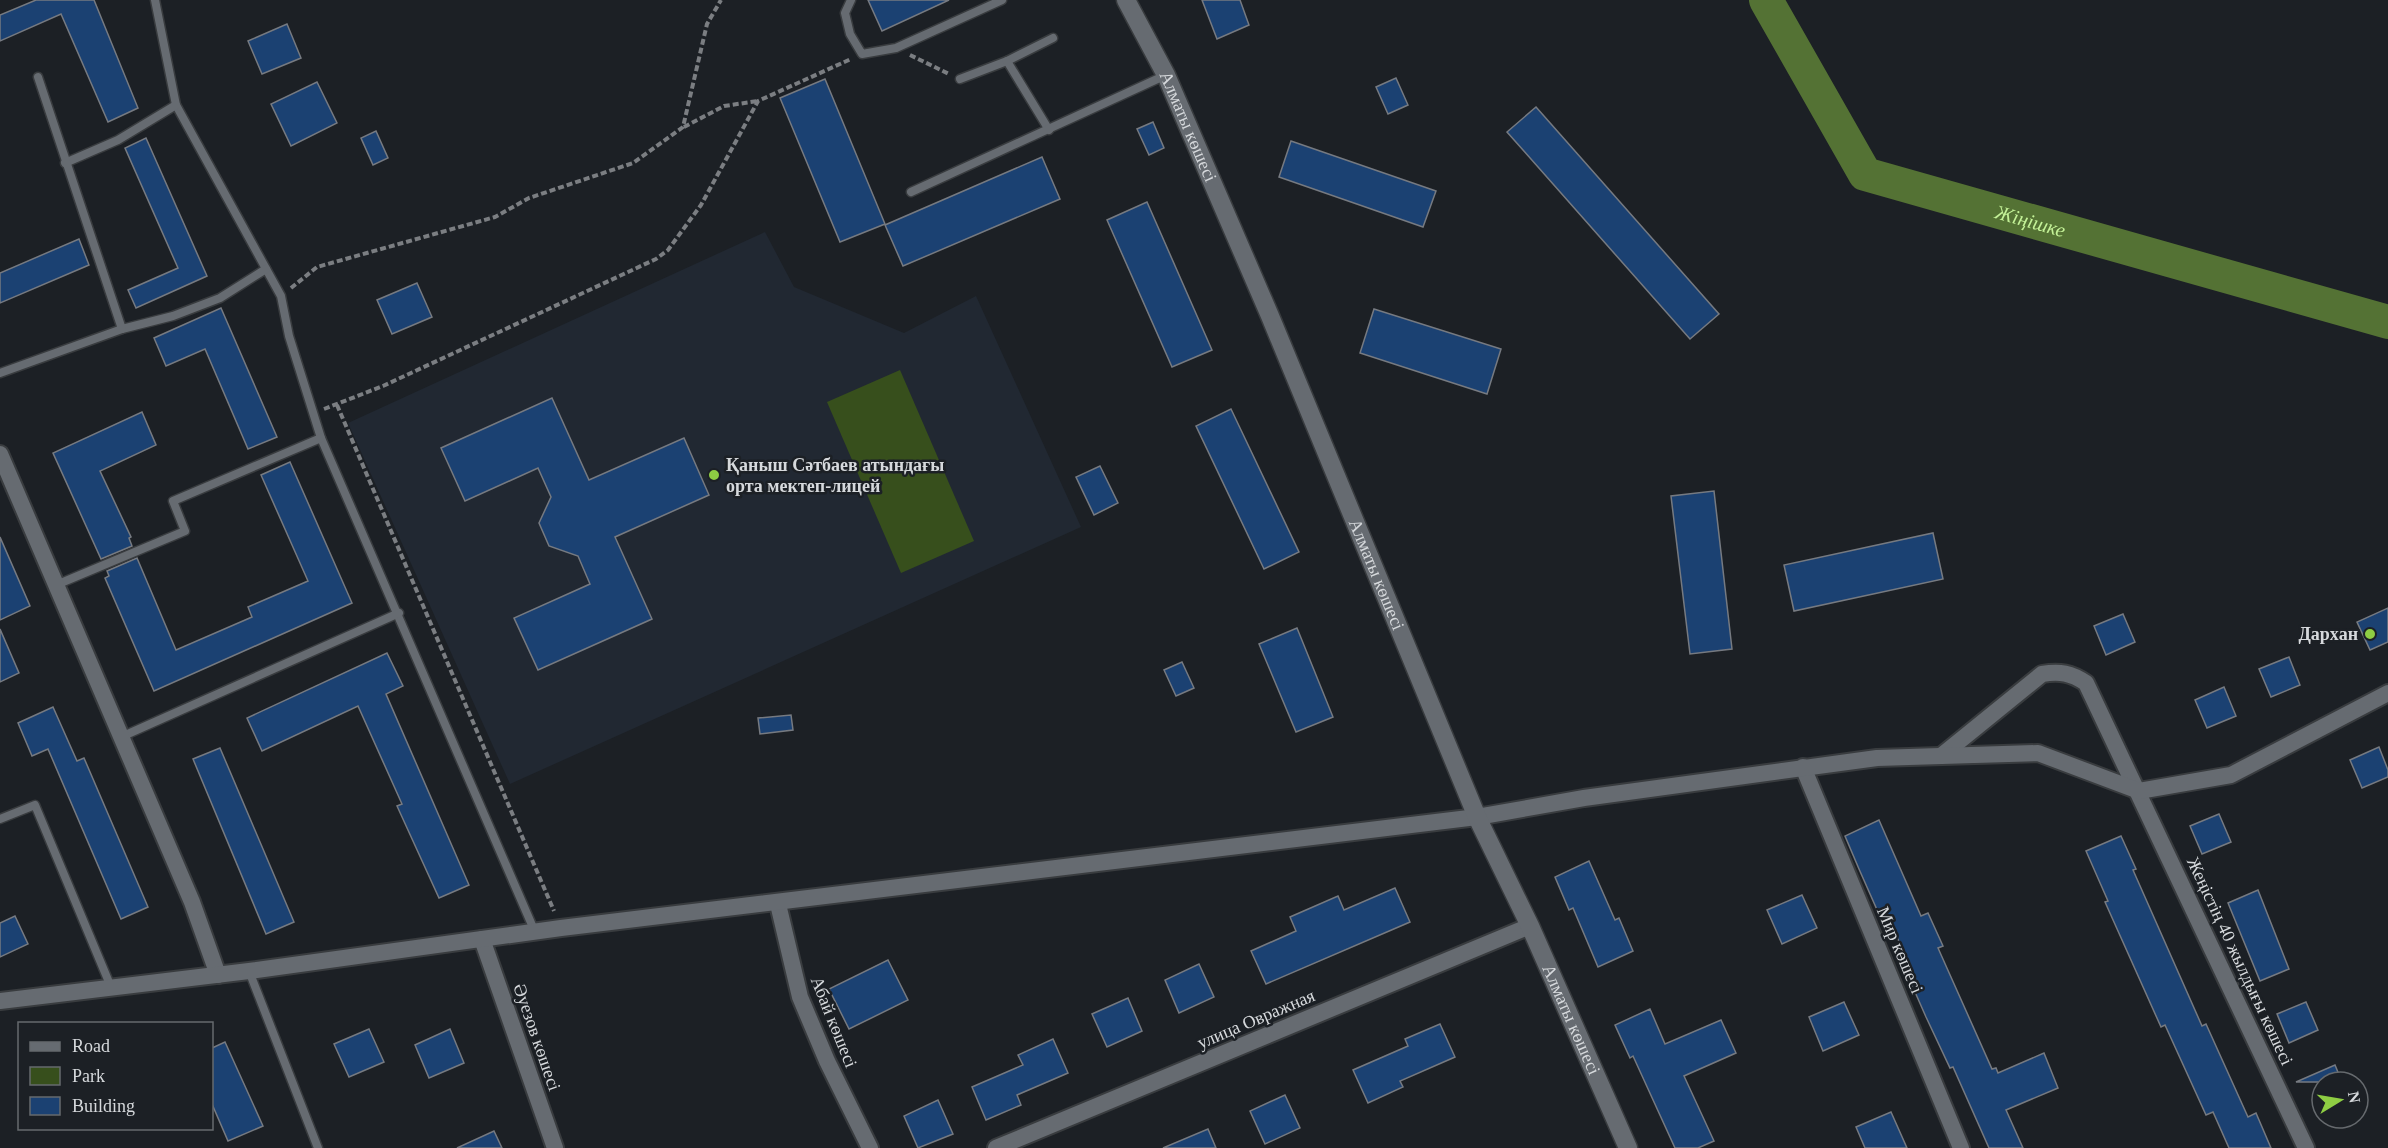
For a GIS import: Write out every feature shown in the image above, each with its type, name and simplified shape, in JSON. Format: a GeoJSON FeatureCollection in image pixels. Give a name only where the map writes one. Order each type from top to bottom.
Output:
{"type":"FeatureCollection","features":[{"type":"Feature","properties":{"kind":"street","name":"Алматы көшесі"},"geometry":{"type":"LineString","coordinates":[[1126,0],[1166,75],[1270,316],[1477,817],[1530,926],[1629,1148]]}},
{"type":"Feature","properties":{"kind":"street"},"geometry":{"type":"LineString","coordinates":[[0,454],[192,902],[218,975]]}},
{"type":"Feature","properties":{"kind":"street","name":"Жеңістің 40 жылдығы көшесі"},"geometry":{"type":"LineString","coordinates":[[1941,756],[2042,674],[2057,671],[2073,675],[2086,683],[2306,1148]]}},
{"type":"Feature","properties":{"kind":"street"},"geometry":{"type":"LineString","coordinates":[[0,1001],[249,971],[561,928],[778,904],[1477,817],[1584,798],[1877,758],[2038,753],[2139,791],[2231,775],[2388,693]]}},
{"type":"Feature","properties":{"kind":"street","name":"Мир көшесі"},"geometry":{"type":"LineString","coordinates":[[1803,767],[1961,1148]]}},
{"type":"Feature","properties":{"kind":"street","name":"Абай көшесі"},"geometry":{"type":"LineString","coordinates":[[778,904],[801,997],[827,1061],[870,1148]]}},
{"type":"Feature","properties":{"kind":"street","name":"улица Овражная"},"geometry":{"type":"LineString","coordinates":[[996,1148],[1530,926]]}},
{"type":"Feature","properties":{"kind":"street","name":"Әуезов көшесі"},"geometry":{"type":"LineString","coordinates":[[482,939],[555,1148]]}},
{"type":"Feature","properties":{"kind":"lane"},"geometry":{"type":"LineString","coordinates":[[155,0],[176,105],[281,296],[289,336],[321,438],[399,613],[535,932]]}},
{"type":"Feature","properties":{"kind":"lane"},"geometry":{"type":"LineString","coordinates":[[851,0],[845,13],[850,34],[862,54],[896,48],[1002,0]]}},
{"type":"Feature","properties":{"kind":"lane"},"geometry":{"type":"LineString","coordinates":[[960,79],[1053,38]]}},
{"type":"Feature","properties":{"kind":"lane"},"geometry":{"type":"LineString","coordinates":[[1007,60],[1049,130]]}},
{"type":"Feature","properties":{"kind":"lane"},"geometry":{"type":"LineString","coordinates":[[911,192],[1166,75]]}},
{"type":"Feature","properties":{"kind":"lane"},"geometry":{"type":"LineString","coordinates":[[38,77],[122,329]]}},
{"type":"Feature","properties":{"kind":"lane"},"geometry":{"type":"LineString","coordinates":[[65,163],[118,140],[176,105]]}},
{"type":"Feature","properties":{"kind":"lane"},"geometry":{"type":"LineString","coordinates":[[0,373],[122,329],[173,316],[220,298],[266,269]]}},
{"type":"Feature","properties":{"kind":"lane"},"geometry":{"type":"LineString","coordinates":[[56,585],[185,531],[173,501],[321,438]]}},
{"type":"Feature","properties":{"kind":"lane"},"geometry":{"type":"LineString","coordinates":[[121,737],[399,613]]}},
{"type":"Feature","properties":{"kind":"lane"},"geometry":{"type":"LineString","coordinates":[[0,819],[35,805],[111,987]]}},
{"type":"Feature","properties":{"kind":"lane"},"geometry":{"type":"LineString","coordinates":[[249,971],[318,1148]]}},
{"type":"Feature","properties":{"kind":"path"},"geometry":{"type":"LineString","coordinates":[[683,127],[707,24],[721,0]]}},
{"type":"Feature","properties":{"kind":"path"},"geometry":{"type":"LineString","coordinates":[[896,48],[960,79]]}},
{"type":"Feature","properties":{"kind":"path"},"geometry":{"type":"LineString","coordinates":[[281,296],[317,267],[495,217],[529,198],[633,163],[683,127],[724,106],[758,102],[862,54]]}},
{"type":"Feature","properties":{"kind":"path"},"geometry":{"type":"LineString","coordinates":[[313,413],[337,405],[656,259],[668,250],[701,206],[758,102]]}},
{"type":"Feature","properties":{"kind":"path"},"geometry":{"type":"LineString","coordinates":[[337,405],[561,928]]}},
{"type":"Feature","properties":{"kind":"shaded area","name":"Қаныш Сәтбаев атындағы орта мектеп-лицей"},"geometry":{"type":"Polygon","coordinates":[[[765,232],[794,287],[904,333],[976,296],[1081,527],[510,784],[348,423],[765,232]]]}},
{"type":"Feature","properties":{"kind":"green space"},"geometry":{"type":"Polygon","coordinates":[[[900,370],[974,541],[901,573],[827,402],[900,370]]]}},
{"type":"Feature","properties":{"kind":"building"},"geometry":{"type":"Polygon","coordinates":[[[36,0],[94,0],[138,108],[108,122],[61,14],[0,41],[0,15],[36,0]]]}},
{"type":"Feature","properties":{"kind":"building"},"geometry":{"type":"Polygon","coordinates":[[[868,0],[949,0],[882,31],[868,0]]]}},
{"type":"Feature","properties":{"kind":"building"},"geometry":{"type":"Polygon","coordinates":[[[1202,0],[1240,0],[1249,25],[1217,39],[1202,0]]]}},
{"type":"Feature","properties":{"kind":"building"},"geometry":{"type":"Polygon","coordinates":[[[287,24],[301,58],[262,74],[248,41],[287,24]]]}},
{"type":"Feature","properties":{"kind":"building"},"geometry":{"type":"Polygon","coordinates":[[[1396,78],[1408,105],[1388,114],[1376,87],[1396,78]]]}},
{"type":"Feature","properties":{"kind":"building"},"geometry":{"type":"Polygon","coordinates":[[[825,79],[885,224],[840,242],[780,98],[825,79]]]}},
{"type":"Feature","properties":{"kind":"building"},"geometry":{"type":"Polygon","coordinates":[[[317,82],[337,123],[291,146],[271,104],[317,82]]]}},
{"type":"Feature","properties":{"kind":"building"},"geometry":{"type":"Polygon","coordinates":[[[1536,107],[1719,314],[1690,339],[1507,132],[1536,107]]]}},
{"type":"Feature","properties":{"kind":"building"},"geometry":{"type":"Polygon","coordinates":[[[1153,122],[1164,148],[1149,155],[1137,129],[1153,122]]]}},
{"type":"Feature","properties":{"kind":"building"},"geometry":{"type":"Polygon","coordinates":[[[376,131],[388,158],[373,165],[361,138],[376,131]]]}},
{"type":"Feature","properties":{"kind":"building"},"geometry":{"type":"Polygon","coordinates":[[[146,138],[207,276],[136,308],[128,290],[178,268],[125,148],[146,138]]]}},
{"type":"Feature","properties":{"kind":"building"},"geometry":{"type":"Polygon","coordinates":[[[1291,141],[1436,191],[1423,227],[1279,177],[1291,141]]]}},
{"type":"Feature","properties":{"kind":"building"},"geometry":{"type":"Polygon","coordinates":[[[1042,157],[1060,199],[903,266],[885,225],[1042,157]]]}},
{"type":"Feature","properties":{"kind":"building"},"geometry":{"type":"Polygon","coordinates":[[[1147,202],[1212,350],[1172,367],[1107,220],[1147,202]]]}},
{"type":"Feature","properties":{"kind":"building"},"geometry":{"type":"Polygon","coordinates":[[[79,239],[89,265],[0,303],[0,273],[79,239]]]}},
{"type":"Feature","properties":{"kind":"building"},"geometry":{"type":"Polygon","coordinates":[[[417,283],[432,317],[392,334],[377,300],[417,283]]]}},
{"type":"Feature","properties":{"kind":"building"},"geometry":{"type":"Polygon","coordinates":[[[221,308],[277,437],[248,449],[205,349],[166,366],[154,338],[221,308]]]}},
{"type":"Feature","properties":{"kind":"building"},"geometry":{"type":"Polygon","coordinates":[[[1374,309],[1501,349],[1487,394],[1360,353],[1374,309]]]}},
{"type":"Feature","properties":{"kind":"building"},"geometry":{"type":"Polygon","coordinates":[[[552,398],[589,480],[684,438],[709,495],[615,537],[652,619],[538,670],[514,618],[590,584],[578,556],[549,546],[539,523],[551,497],[538,468],[465,501],[441,448],[552,398]]]}},
{"type":"Feature","properties":{"kind":"building"},"geometry":{"type":"Polygon","coordinates":[[[1231,409],[1299,552],[1264,569],[1196,426],[1231,409]]]}},
{"type":"Feature","properties":{"kind":"building"},"geometry":{"type":"Polygon","coordinates":[[[142,412],[156,445],[100,471],[131,537],[129,538],[132,546],[101,559],[53,453],[142,412]]]}},
{"type":"Feature","properties":{"kind":"building"},"geometry":{"type":"Polygon","coordinates":[[[290,462],[352,603],[154,691],[105,578],[109,576],[107,571],[137,558],[176,650],[252,617],[248,607],[308,581],[261,475],[290,462]]]}},
{"type":"Feature","properties":{"kind":"building"},"geometry":{"type":"Polygon","coordinates":[[[1100,466],[1118,503],[1094,515],[1076,477],[1100,466]]]}},
{"type":"Feature","properties":{"kind":"building"},"geometry":{"type":"Polygon","coordinates":[[[1714,491],[1732,649],[1690,654],[1671,496],[1714,491]]]}},
{"type":"Feature","properties":{"kind":"building"},"geometry":{"type":"Polygon","coordinates":[[[1933,533],[1943,579],[1794,611],[1784,565],[1933,533]]]}},
{"type":"Feature","properties":{"kind":"building"},"geometry":{"type":"Polygon","coordinates":[[[0,537],[30,606],[0,620],[0,537]]]}},
{"type":"Feature","properties":{"kind":"building"},"geometry":{"type":"Polygon","coordinates":[[[2388,608],[2388,642],[2370,650],[2357,622],[2388,608]]]}},
{"type":"Feature","properties":{"kind":"building"},"geometry":{"type":"Polygon","coordinates":[[[2123,614],[2135,642],[2106,655],[2094,626],[2123,614]]]}},
{"type":"Feature","properties":{"kind":"building"},"geometry":{"type":"Polygon","coordinates":[[[1297,628],[1333,717],[1296,732],[1259,644],[1297,628]]]}},
{"type":"Feature","properties":{"kind":"building"},"geometry":{"type":"Polygon","coordinates":[[[0,629],[19,673],[0,682],[0,629]]]}},
{"type":"Feature","properties":{"kind":"building"},"geometry":{"type":"Polygon","coordinates":[[[387,653],[403,686],[386,694],[469,885],[439,898],[397,806],[402,804],[358,706],[262,751],[247,718],[387,653]]]}},
{"type":"Feature","properties":{"kind":"building"},"geometry":{"type":"Polygon","coordinates":[[[2289,657],[2300,685],[2271,697],[2259,669],[2289,657]]]}},
{"type":"Feature","properties":{"kind":"building"},"geometry":{"type":"Polygon","coordinates":[[[1182,662],[1194,688],[1176,696],[1164,670],[1182,662]]]}},
{"type":"Feature","properties":{"kind":"building"},"geometry":{"type":"Polygon","coordinates":[[[2224,687],[2236,716],[2207,728],[2195,700],[2224,687]]]}},
{"type":"Feature","properties":{"kind":"building"},"geometry":{"type":"Polygon","coordinates":[[[53,707],[77,761],[84,758],[148,907],[121,919],[48,749],[32,756],[18,723],[53,707]]]}},
{"type":"Feature","properties":{"kind":"building"},"geometry":{"type":"Polygon","coordinates":[[[791,715],[793,730],[760,734],[758,718],[791,715]]]}},
{"type":"Feature","properties":{"kind":"building"},"geometry":{"type":"Polygon","coordinates":[[[2379,747],[2388,770],[2388,777],[2362,788],[2350,760],[2379,747]]]}},
{"type":"Feature","properties":{"kind":"building"},"geometry":{"type":"Polygon","coordinates":[[[220,748],[294,922],[266,934],[193,759],[220,748]]]}},
{"type":"Feature","properties":{"kind":"building"},"geometry":{"type":"Polygon","coordinates":[[[2219,814],[2231,842],[2202,854],[2190,826],[2219,814]]]}},
{"type":"Feature","properties":{"kind":"building"},"geometry":{"type":"Polygon","coordinates":[[[1879,820],[1921,916],[1928,913],[1943,946],[1938,948],[1992,1069],[1996,1068],[1998,1073],[2044,1053],[2058,1088],[2006,1110],[2023,1148],[1989,1148],[1953,1067],[1950,1068],[1911,983],[1916,981],[1885,909],[1878,912],[1859,869],[1845,836],[1879,820]]]}},
{"type":"Feature","properties":{"kind":"building"},"geometry":{"type":"Polygon","coordinates":[[[2121,836],[2136,869],[2133,870],[2202,1026],[2206,1024],[2248,1117],[2256,1113],[2271,1148],[2229,1148],[2213,1112],[2206,1115],[2165,1025],[2161,1027],[2105,902],[2108,901],[2086,851],[2121,836]]]}},
{"type":"Feature","properties":{"kind":"building"},"geometry":{"type":"Polygon","coordinates":[[[1589,861],[1615,920],[1619,918],[1633,951],[1598,967],[1573,908],[1569,910],[1555,877],[1589,861]]]}},
{"type":"Feature","properties":{"kind":"building"},"geometry":{"type":"Polygon","coordinates":[[[1395,888],[1410,922],[1266,984],[1251,951],[1296,931],[1290,917],[1338,896],[1344,910],[1395,888]]]}},
{"type":"Feature","properties":{"kind":"building"},"geometry":{"type":"Polygon","coordinates":[[[2258,890],[2289,969],[2260,981],[2228,903],[2258,890]]]}},
{"type":"Feature","properties":{"kind":"building"},"geometry":{"type":"Polygon","coordinates":[[[1802,895],[1817,928],[1782,944],[1767,910],[1802,895]]]}},
{"type":"Feature","properties":{"kind":"building"},"geometry":{"type":"Polygon","coordinates":[[[15,916],[28,944],[0,957],[0,923],[15,916]]]}},
{"type":"Feature","properties":{"kind":"building"},"geometry":{"type":"Polygon","coordinates":[[[888,960],[908,1000],[849,1029],[829,989],[888,960]]]}},
{"type":"Feature","properties":{"kind":"building"},"geometry":{"type":"Polygon","coordinates":[[[1199,964],[1214,997],[1179,1013],[1165,980],[1199,964]]]}},
{"type":"Feature","properties":{"kind":"building"},"geometry":{"type":"Polygon","coordinates":[[[1128,998],[1142,1031],[1107,1047],[1092,1014],[1128,998]]]}},
{"type":"Feature","properties":{"kind":"building"},"geometry":{"type":"Polygon","coordinates":[[[1844,1002],[1859,1035],[1823,1051],[1809,1017],[1844,1002]]]}},
{"type":"Feature","properties":{"kind":"building"},"geometry":{"type":"Polygon","coordinates":[[[2306,1002],[2318,1030],[2289,1043],[2277,1014],[2306,1002]]]}},
{"type":"Feature","properties":{"kind":"building"},"geometry":{"type":"Polygon","coordinates":[[[1650,1009],[1665,1044],[1721,1020],[1736,1053],[1684,1076],[1714,1141],[1698,1148],[1675,1148],[1633,1056],[1630,1058],[1615,1025],[1650,1009]]]}},
{"type":"Feature","properties":{"kind":"building"},"geometry":{"type":"Polygon","coordinates":[[[1440,1024],[1455,1057],[1400,1081],[1403,1087],[1368,1103],[1353,1070],[1408,1046],[1405,1039],[1440,1024]]]}},
{"type":"Feature","properties":{"kind":"building"},"geometry":{"type":"Polygon","coordinates":[[[369,1029],[384,1062],[349,1077],[334,1044],[369,1029]]]}},
{"type":"Feature","properties":{"kind":"building"},"geometry":{"type":"Polygon","coordinates":[[[450,1029],[464,1063],[429,1078],[415,1045],[450,1029]]]}},
{"type":"Feature","properties":{"kind":"building"},"geometry":{"type":"Polygon","coordinates":[[[1053,1039],[1068,1073],[1017,1095],[1021,1105],[986,1120],[972,1087],[1023,1065],[1018,1055],[1053,1039]]]}},
{"type":"Feature","properties":{"kind":"building"},"geometry":{"type":"Polygon","coordinates":[[[225,1042],[263,1126],[228,1141],[213,1106],[213,1048],[225,1042]]]}},
{"type":"Feature","properties":{"kind":"building"},"geometry":{"type":"Polygon","coordinates":[[[2335,1065],[2337,1070],[2324,1070],[2335,1065]]]}},
{"type":"Feature","properties":{"kind":"building"},"geometry":{"type":"Polygon","coordinates":[[[2310,1076],[2310,1082],[2296,1082],[2310,1076]]]}},
{"type":"Feature","properties":{"kind":"building"},"geometry":{"type":"Polygon","coordinates":[[[1285,1095],[1300,1128],[1265,1144],[1250,1111],[1285,1095]]]}},
{"type":"Feature","properties":{"kind":"building"},"geometry":{"type":"Polygon","coordinates":[[[938,1100],[953,1134],[918,1148],[904,1116],[938,1100]]]}},
{"type":"Feature","properties":{"kind":"building"},"geometry":{"type":"Polygon","coordinates":[[[1891,1112],[1907,1148],[1865,1148],[1856,1127],[1891,1112]]]}},
{"type":"Feature","properties":{"kind":"building"},"geometry":{"type":"Polygon","coordinates":[[[1208,1129],[1216,1148],[1163,1148],[1208,1129]]]}},
{"type":"Feature","properties":{"kind":"building"},"geometry":{"type":"Polygon","coordinates":[[[494,1131],[502,1148],[457,1148],[494,1131]]]}},
{"type":"Feature","properties":{"kind":"waterway","name":"Жіңішке"},"geometry":{"type":"LineString","coordinates":[[1766,0],[1865,174],[2388,322]]}},
{"type":"Feature","properties":{"kind":"place","name":"Қаныш Сәтбаев атындағы орта мектеп-лицей"},"geometry":{"type":"Point","coordinates":[714,475]}},
{"type":"Feature","properties":{"kind":"place","name":"Дархан"},"geometry":{"type":"Point","coordinates":[2370,634]}}]}
